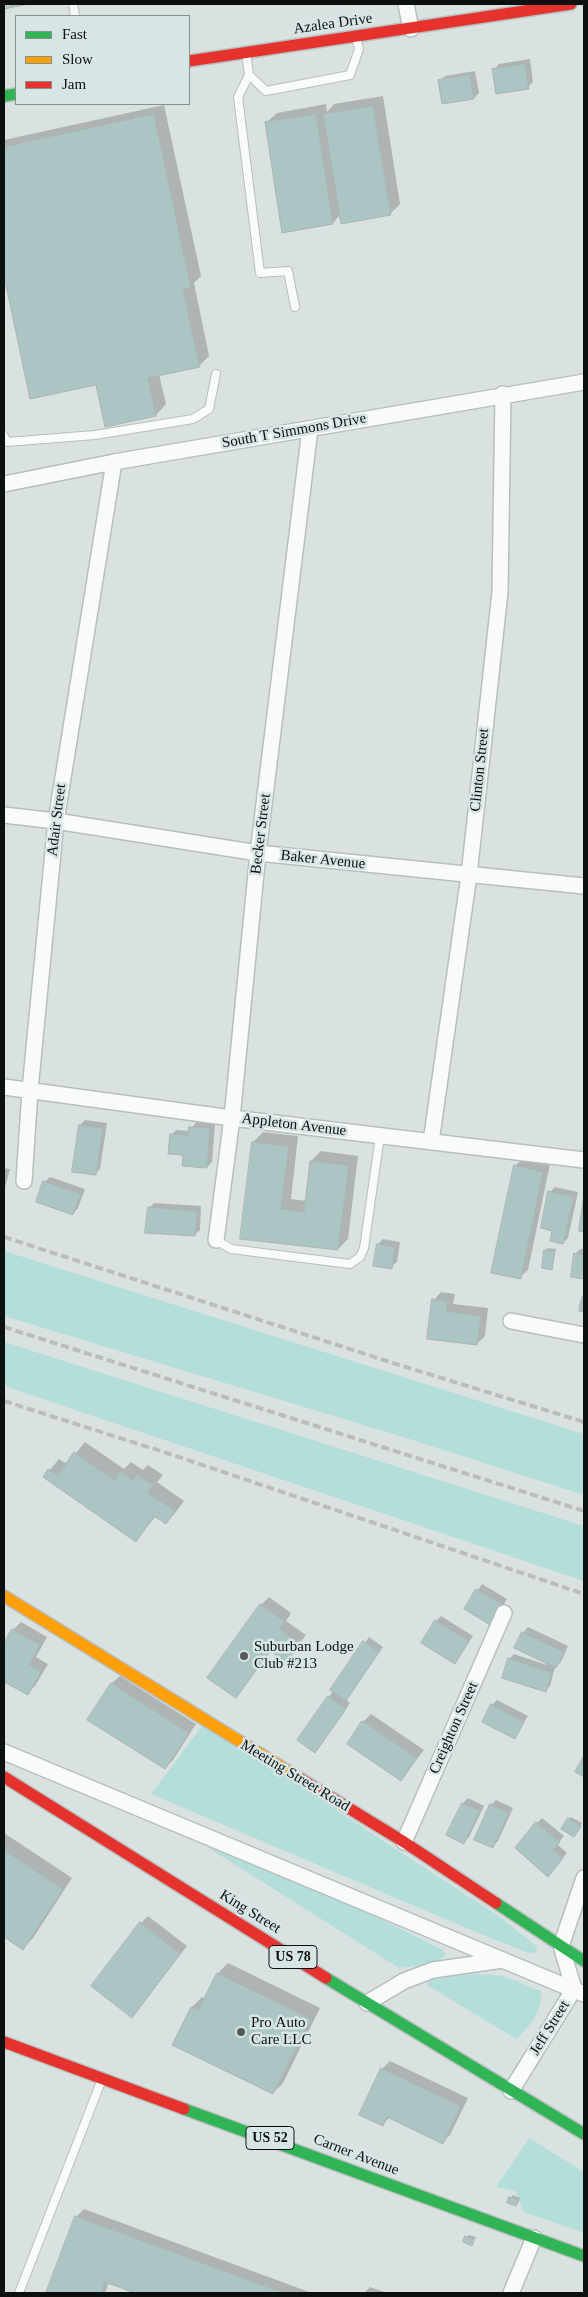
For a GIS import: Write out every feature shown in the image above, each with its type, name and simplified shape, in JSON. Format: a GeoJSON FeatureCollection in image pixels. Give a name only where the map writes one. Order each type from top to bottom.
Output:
{"type":"FeatureCollection","features":[{"type":"Feature","properties":{"kind":"main road","name":"Azalea Drive"},"geometry":{"type":"LineString","coordinates":[[190,61],[246,50],[411,29],[571,4]]}},
{"type":"Feature","properties":{"kind":"main road","name":"Meeting Street Road"},"geometry":{"type":"LineString","coordinates":[[4,1596],[404,1842],[584,1961]]}},
{"type":"Feature","properties":{"kind":"main road","name":"King Street"},"geometry":{"type":"LineString","coordinates":[[4,1777],[367,2003],[584,2134]]}},
{"type":"Feature","properties":{"kind":"main road","name":"Carner Avenue"},"geometry":{"type":"LineString","coordinates":[[4,2042],[584,2256]]}},
{"type":"Feature","properties":{"kind":"street"},"geometry":{"type":"LineString","coordinates":[[406,4],[411,29]]}},
{"type":"Feature","properties":{"kind":"street","name":"South T Simmons Drive"},"geometry":{"type":"LineString","coordinates":[[4,484],[114,462],[503,394],[584,382]]}},
{"type":"Feature","properties":{"kind":"street","name":"Clinton Street"},"geometry":{"type":"LineString","coordinates":[[430,1142],[469,875],[500,592],[503,394]]}},
{"type":"Feature","properties":{"kind":"street","name":"Becker Street"},"geometry":{"type":"LineString","coordinates":[[216,1240],[232,1118],[258,853],[310,428]]}},
{"type":"Feature","properties":{"kind":"street","name":"Adair Street"},"geometry":{"type":"LineString","coordinates":[[24,1181],[30,1090],[56,820],[114,462]]}},
{"type":"Feature","properties":{"kind":"street","name":"Baker Avenue"},"geometry":{"type":"LineString","coordinates":[[4,814],[56,820],[258,853],[584,886]]}},
{"type":"Feature","properties":{"kind":"street","name":"Appleton Avenue"},"geometry":{"type":"LineString","coordinates":[[4,1087],[232,1118],[584,1160]]}},
{"type":"Feature","properties":{"kind":"street"},"geometry":{"type":"LineString","coordinates":[[511,1321],[584,1335]]}},
{"type":"Feature","properties":{"kind":"street","name":"Creighton Street"},"geometry":{"type":"LineString","coordinates":[[404,1842],[504,1613]]}},
{"type":"Feature","properties":{"kind":"street"},"geometry":{"type":"LineString","coordinates":[[4,1752],[579,1992]]}},
{"type":"Feature","properties":{"kind":"street"},"geometry":{"type":"LineString","coordinates":[[561,1946],[584,1878]]}},
{"type":"Feature","properties":{"kind":"street","name":"Jeff Street"},"geometry":{"type":"LineString","coordinates":[[511,2090],[579,1992],[561,1946]]}},
{"type":"Feature","properties":{"kind":"street"},"geometry":{"type":"LineString","coordinates":[[367,2003],[404,1981],[433,1970],[504,1960]]}},
{"type":"Feature","properties":{"kind":"street"},"geometry":{"type":"LineString","coordinates":[[511,2293],[534,2238]]}},
{"type":"Feature","properties":{"kind":"lane"},"geometry":{"type":"LineString","coordinates":[[249,74],[266,91],[350,75],[359,49],[355,36]]}},
{"type":"Feature","properties":{"kind":"lane"},"geometry":{"type":"LineString","coordinates":[[246,50],[249,74],[238,98],[260,273],[288,271],[295,307]]}},
{"type":"Feature","properties":{"kind":"lane"},"geometry":{"type":"LineString","coordinates":[[4,436],[7,442],[95,435],[193,419],[209,409],[216,374]]}},
{"type":"Feature","properties":{"kind":"lane"},"geometry":{"type":"LineString","coordinates":[[216,1240],[232,1250],[350,1264],[360,1257],[364,1248],[380,1136]]}},
{"type":"Feature","properties":{"kind":"lane"},"geometry":{"type":"LineString","coordinates":[[18,2293],[102,2078]]}},
{"type":"Feature","properties":{"kind":"shaded area"},"geometry":{"type":"Polygon","coordinates":[[[4,1251],[584,1434],[584,1495],[403,1437],[4,1316],[4,1251]]]}},
{"type":"Feature","properties":{"kind":"shaded area"},"geometry":{"type":"Polygon","coordinates":[[[4,1342],[584,1526],[584,1581],[4,1386],[4,1342]]]}},
{"type":"Feature","properties":{"kind":"shaded area"},"geometry":{"type":"Polygon","coordinates":[[[202,1726],[281,1774],[503,1919],[537,1947],[536,1952],[529,1953],[478,1933],[151,1794],[202,1726]]]}},
{"type":"Feature","properties":{"kind":"shaded area"},"geometry":{"type":"Polygon","coordinates":[[[213,1846],[379,1918],[441,1949],[446,1954],[431,1964],[399,1968],[207,1847],[213,1846]]]}},
{"type":"Feature","properties":{"kind":"shaded area"},"geometry":{"type":"Polygon","coordinates":[[[455,1975],[503,1976],[541,1991],[540,2005],[534,2018],[516,2039],[427,1985],[428,1981],[455,1975]]]}},
{"type":"Feature","properties":{"kind":"shaded area"},"geometry":{"type":"Polygon","coordinates":[[[529,2138],[584,2172],[584,2233],[524,2212],[515,2191],[496,2187],[529,2138]]]}},
{"type":"Feature","properties":{"kind":"building"},"geometry":{"type":"Polygon","coordinates":[[[4,4],[29,4],[4,9],[4,4]]]}},
{"type":"Feature","properties":{"kind":"building"},"geometry":{"type":"Polygon","coordinates":[[[525,64],[529,89],[496,94],[492,69],[525,64]]]}},
{"type":"Feature","properties":{"kind":"building"},"geometry":{"type":"Polygon","coordinates":[[[470,75],[474,99],[442,104],[438,80],[470,75]]]}},
{"type":"Feature","properties":{"kind":"building"},"geometry":{"type":"Polygon","coordinates":[[[373,106],[391,215],[341,224],[323,114],[373,106]]]}},
{"type":"Feature","properties":{"kind":"building"},"geometry":{"type":"Polygon","coordinates":[[[154,114],[191,288],[183,290],[200,367],[148,378],[156,416],[105,427],[96,385],[30,399],[6,285],[4,285],[4,147],[154,114]]]}},
{"type":"Feature","properties":{"kind":"building"},"geometry":{"type":"Polygon","coordinates":[[[316,114],[333,224],[282,233],[265,122],[316,114]]]}},
{"type":"Feature","properties":{"kind":"building"},"geometry":{"type":"Polygon","coordinates":[[[79,1125],[103,1128],[96,1175],[72,1172],[79,1125]]]}},
{"type":"Feature","properties":{"kind":"building"},"geometry":{"type":"Polygon","coordinates":[[[189,1127],[210,1128],[207,1168],[182,1166],[183,1155],[168,1154],[170,1134],[188,1135],[189,1127]]]}},
{"type":"Feature","properties":{"kind":"building"},"geometry":{"type":"Polygon","coordinates":[[[252,1142],[289,1146],[281,1209],[304,1212],[310,1161],[349,1165],[338,1250],[240,1239],[252,1142]]]}},
{"type":"Feature","properties":{"kind":"building"},"geometry":{"type":"Polygon","coordinates":[[[514,1165],[543,1172],[521,1279],[491,1273],[514,1165]]]}},
{"type":"Feature","properties":{"kind":"building"},"geometry":{"type":"Polygon","coordinates":[[[43,1181],[81,1194],[73,1215],[36,1202],[43,1181]]]}},
{"type":"Feature","properties":{"kind":"building"},"geometry":{"type":"Polygon","coordinates":[[[548,1191],[574,1197],[563,1244],[550,1241],[552,1231],[541,1228],[548,1191]]]}},
{"type":"Feature","properties":{"kind":"building"},"geometry":{"type":"Polygon","coordinates":[[[584,1195],[584,1232],[579,1231],[584,1195]]]}},
{"type":"Feature","properties":{"kind":"building"},"geometry":{"type":"Polygon","coordinates":[[[148,1207],[197,1211],[195,1236],[145,1233],[148,1207]]]}},
{"type":"Feature","properties":{"kind":"building"},"geometry":{"type":"Polygon","coordinates":[[[377,1244],[395,1247],[392,1269],[373,1266],[377,1244]]]}},
{"type":"Feature","properties":{"kind":"building"},"geometry":{"type":"Polygon","coordinates":[[[544,1250],[555,1251],[552,1270],[542,1268],[544,1250]]]}},
{"type":"Feature","properties":{"kind":"building"},"geometry":{"type":"Polygon","coordinates":[[[574,1253],[584,1255],[584,1279],[571,1277],[574,1253]]]}},
{"type":"Feature","properties":{"kind":"building"},"geometry":{"type":"Polygon","coordinates":[[[582,1297],[584,1297],[584,1312],[579,1311],[582,1297]]]}},
{"type":"Feature","properties":{"kind":"building"},"geometry":{"type":"Polygon","coordinates":[[[432,1299],[448,1301],[446,1311],[481,1316],[477,1345],[427,1339],[432,1299]]]}},
{"type":"Feature","properties":{"kind":"building"},"geometry":{"type":"Polygon","coordinates":[[[74,1452],[114,1480],[120,1471],[133,1480],[137,1474],[153,1485],[148,1493],[175,1511],[166,1524],[154,1516],[136,1542],[43,1477],[48,1469],[58,1475],[74,1452]]]}},
{"type":"Feature","properties":{"kind":"building"},"geometry":{"type":"Polygon","coordinates":[[[476,1589],[503,1605],[490,1625],[464,1609],[476,1589]]]}},
{"type":"Feature","properties":{"kind":"building","name":"Suburban Lodge Club #213"},"geometry":{"type":"Polygon","coordinates":[[[260,1604],[285,1622],[279,1629],[300,1644],[287,1662],[270,1651],[236,1698],[207,1678],[260,1604]]]}},
{"type":"Feature","properties":{"kind":"building"},"geometry":{"type":"Polygon","coordinates":[[[435,1620],[469,1641],[455,1664],[421,1643],[435,1620]]]}},
{"type":"Feature","properties":{"kind":"building"},"geometry":{"type":"Polygon","coordinates":[[[12,1629],[40,1645],[29,1665],[41,1672],[28,1695],[4,1682],[4,1643],[12,1629]]]}},
{"type":"Feature","properties":{"kind":"building"},"geometry":{"type":"Polygon","coordinates":[[[522,1632],[564,1652],[556,1668],[514,1648],[522,1632]]]}},
{"type":"Feature","properties":{"kind":"building"},"geometry":{"type":"Polygon","coordinates":[[[363,1641],[379,1652],[346,1701],[330,1690],[363,1641]]]}},
{"type":"Feature","properties":{"kind":"building"},"geometry":{"type":"Polygon","coordinates":[[[508,1658],[552,1673],[546,1692],[502,1678],[508,1658]]]}},
{"type":"Feature","properties":{"kind":"building"},"geometry":{"type":"Polygon","coordinates":[[[111,1683],[189,1733],[165,1769],[87,1720],[111,1683]]]}},
{"type":"Feature","properties":{"kind":"building"},"geometry":{"type":"Polygon","coordinates":[[[328,1696],[346,1709],[315,1753],[297,1740],[328,1696]]]}},
{"type":"Feature","properties":{"kind":"building"},"geometry":{"type":"Polygon","coordinates":[[[491,1704],[524,1722],[515,1739],[482,1722],[491,1704]]]}},
{"type":"Feature","properties":{"kind":"building"},"geometry":{"type":"Polygon","coordinates":[[[362,1721],[417,1758],[401,1781],[347,1744],[362,1721]]]}},
{"type":"Feature","properties":{"kind":"building"},"geometry":{"type":"Polygon","coordinates":[[[584,1756],[584,1777],[575,1772],[584,1756]]]}},
{"type":"Feature","properties":{"kind":"building"},"geometry":{"type":"Polygon","coordinates":[[[462,1803],[480,1811],[464,1844],[446,1835],[462,1803]]]}},
{"type":"Feature","properties":{"kind":"building"},"geometry":{"type":"Polygon","coordinates":[[[490,1804],[509,1813],[493,1848],[474,1840],[490,1804]]]}},
{"type":"Feature","properties":{"kind":"building"},"geometry":{"type":"Polygon","coordinates":[[[568,1818],[581,1826],[574,1837],[561,1829],[568,1818]]]}},
{"type":"Feature","properties":{"kind":"building"},"geometry":{"type":"Polygon","coordinates":[[[536,1822],[560,1842],[553,1850],[563,1858],[548,1877],[515,1848],[536,1822]]]}},
{"type":"Feature","properties":{"kind":"building"},"geometry":{"type":"Polygon","coordinates":[[[4,1850],[63,1889],[23,1950],[4,1937],[4,1850]]]}},
{"type":"Feature","properties":{"kind":"building"},"geometry":{"type":"Polygon","coordinates":[[[140,1922],[180,1954],[132,2018],[91,1986],[140,1922]]]}},
{"type":"Feature","properties":{"kind":"building","name":"Pro Auto Care LLC"},"geometry":{"type":"Polygon","coordinates":[[[217,1973],[311,2019],[273,2094],[172,2045],[191,2007],[198,2010],[217,1973]]]}},
{"type":"Feature","properties":{"kind":"building"},"geometry":{"type":"Polygon","coordinates":[[[381,2068],[461,2106],[443,2144],[387,2117],[383,2126],[359,2115],[381,2068]]]}},
{"type":"Feature","properties":{"kind":"building"},"geometry":{"type":"Polygon","coordinates":[[[509,2197],[519,2200],[516,2206],[507,2203],[509,2197]]]}},
{"type":"Feature","properties":{"kind":"building"},"geometry":{"type":"Polygon","coordinates":[[[75,2216],[284,2293],[135,2293],[105,2282],[101,2293],[46,2293],[75,2216]]]}},
{"type":"Feature","properties":{"kind":"building"},"geometry":{"type":"Polygon","coordinates":[[[465,2236],[474,2240],[472,2246],[463,2242],[465,2236]]]}},
{"type":"Feature","properties":{"kind":"railway"},"geometry":{"type":"LineString","coordinates":[[4,1237],[393,1363],[584,1422]]}},
{"type":"Feature","properties":{"kind":"railway"},"geometry":{"type":"LineString","coordinates":[[4,1327],[584,1511]]}},
{"type":"Feature","properties":{"kind":"railway"},"geometry":{"type":"LineString","coordinates":[[4,1401],[170,1454],[584,1594]]}},
{"type":"Feature","properties":{"kind":"traffic: fast"},"geometry":{"type":"LineString","coordinates":[[4,96],[15,94]]}},
{"type":"Feature","properties":{"kind":"traffic: fast"},"geometry":{"type":"LineString","coordinates":[[496,1903],[584,1961]]}},
{"type":"Feature","properties":{"kind":"traffic: fast"},"geometry":{"type":"LineString","coordinates":[[326,1978],[584,2134]]}},
{"type":"Feature","properties":{"kind":"traffic: fast"},"geometry":{"type":"LineString","coordinates":[[184,2109],[584,2256]]}},
{"type":"Feature","properties":{"kind":"traffic: slow"},"geometry":{"type":"LineString","coordinates":[[4,1596],[301,1779]]}},
{"type":"Feature","properties":{"kind":"traffic: jam"},"geometry":{"type":"LineString","coordinates":[[190,61],[571,4]]}},
{"type":"Feature","properties":{"kind":"traffic: jam"},"geometry":{"type":"LineString","coordinates":[[4,1777],[326,1978]]}},
{"type":"Feature","properties":{"kind":"traffic: jam"},"geometry":{"type":"LineString","coordinates":[[301,1779],[404,1842],[496,1903]]}},
{"type":"Feature","properties":{"kind":"traffic: jam"},"geometry":{"type":"LineString","coordinates":[[4,2042],[184,2109]]}},
{"type":"Feature","properties":{"kind":"place","name":"Suburban Lodge Club #213"},"geometry":{"type":"Point","coordinates":[244,1656]}},
{"type":"Feature","properties":{"kind":"place","name":"Pro Auto Care LLC"},"geometry":{"type":"Point","coordinates":[241,2032]}}]}
